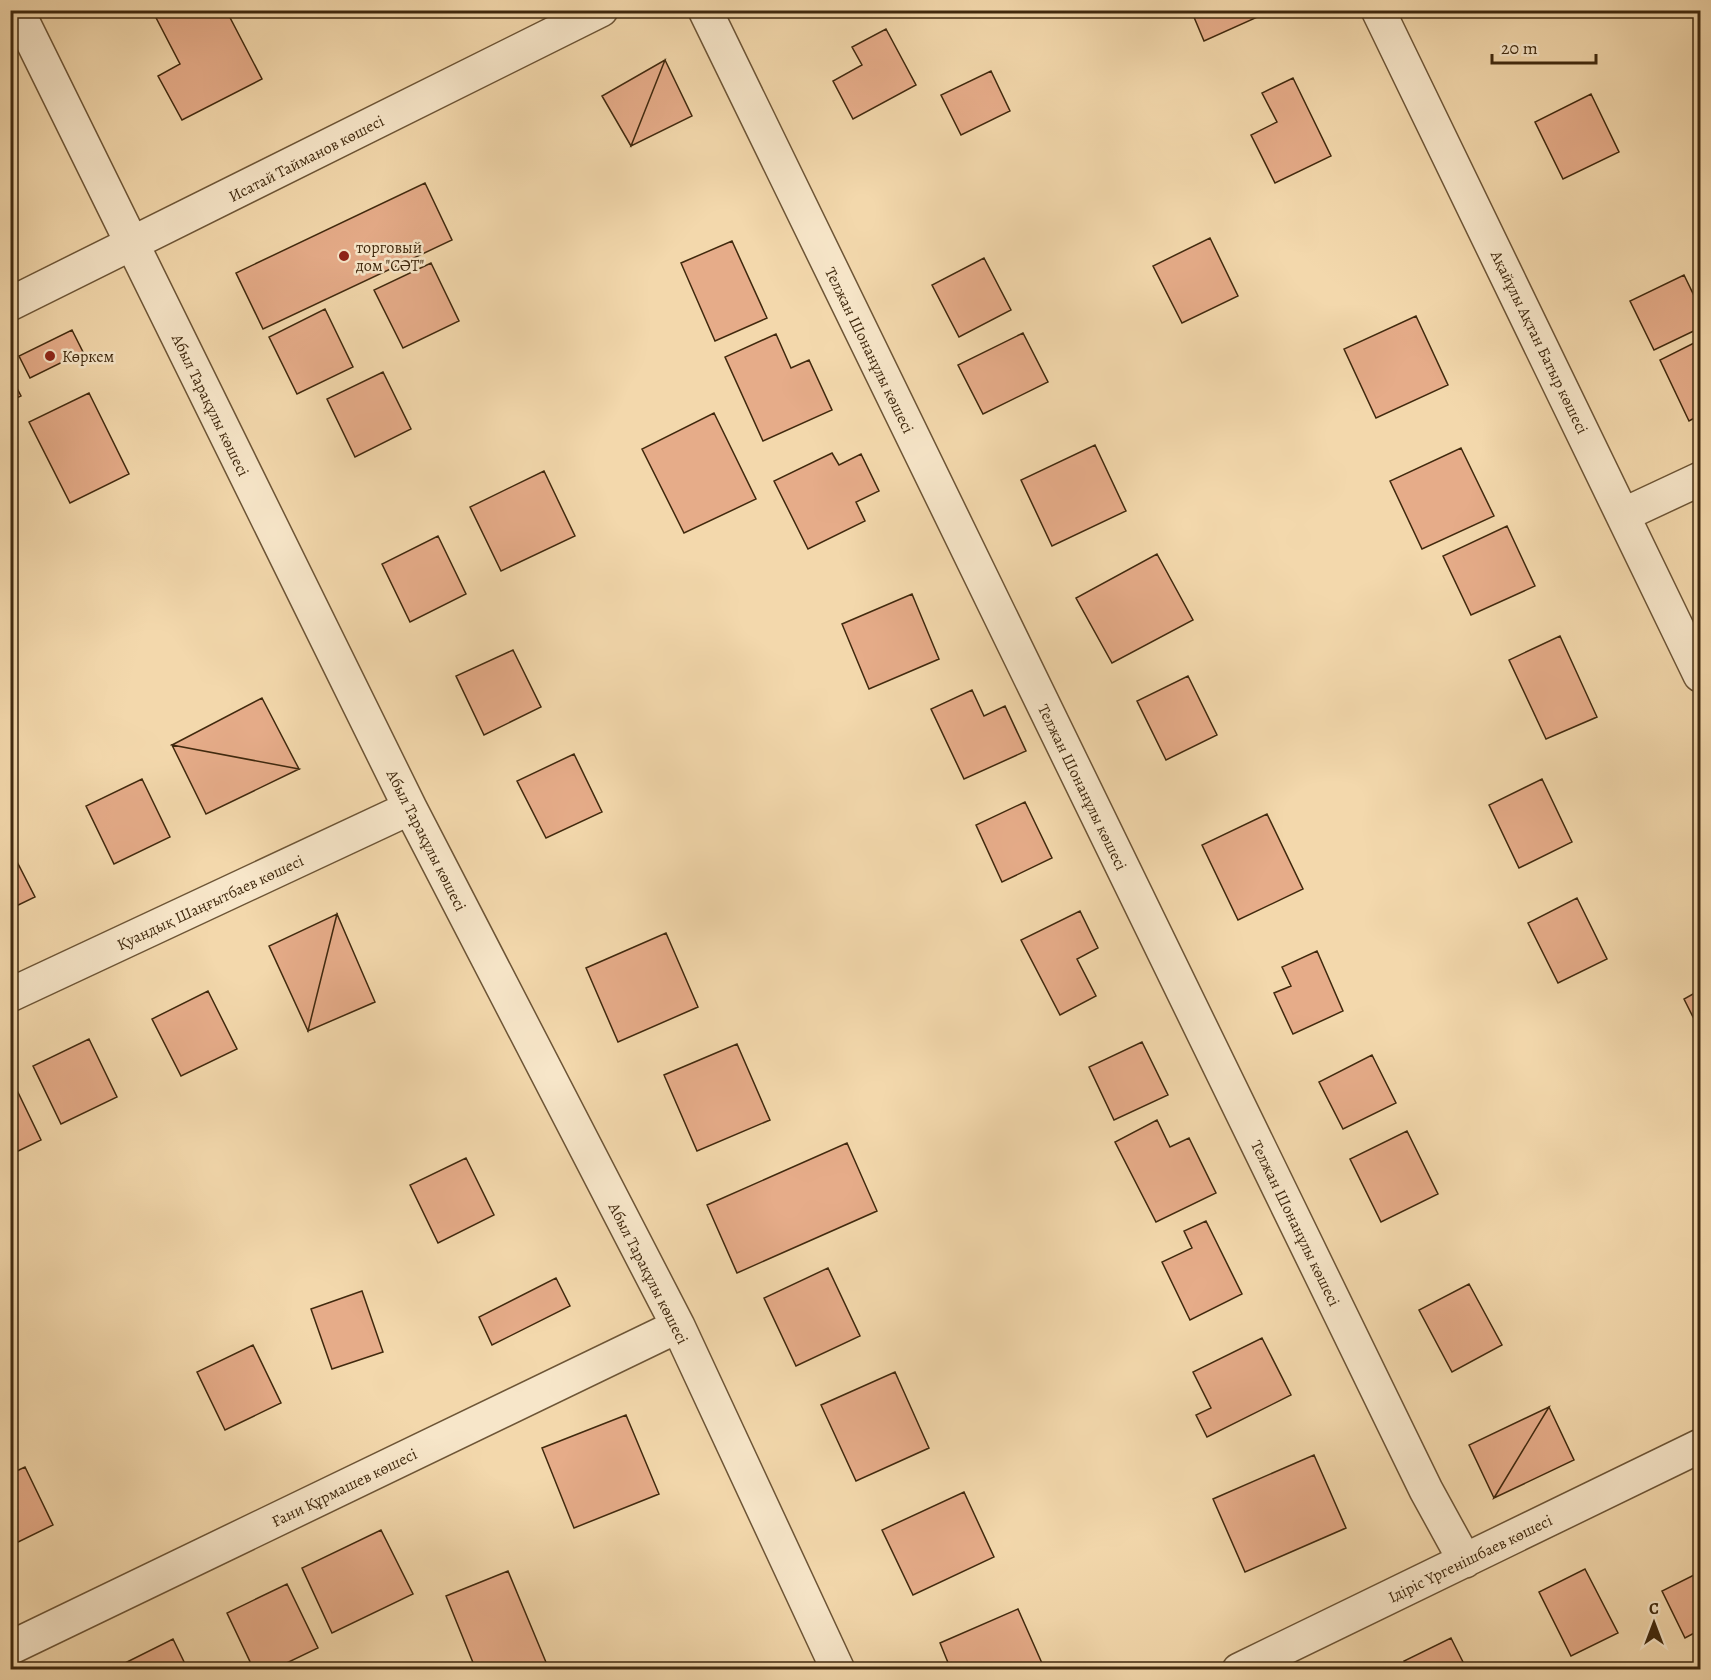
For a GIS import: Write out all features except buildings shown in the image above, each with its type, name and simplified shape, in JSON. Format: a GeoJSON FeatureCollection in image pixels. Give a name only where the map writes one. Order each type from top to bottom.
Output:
{"type":"FeatureCollection","features":[{"type":"Feature","properties":{"kind":"street","name":"Абыл Тарақұлы көшесі"},"geometry":{"type":"LineString","coordinates":[[17,10],[410,808],[678,1326],[838,1670]]}},
{"type":"Feature","properties":{"kind":"street","name":"Исатай Тайманов көшесі"},"geometry":{"type":"LineString","coordinates":[[10,304],[601,10]]}},
{"type":"Feature","properties":{"kind":"street","name":"Телжан Шонанұлы көшесі"},"geometry":{"type":"LineString","coordinates":[[705,10],[1421,1479],[1465,1561]]}},
{"type":"Feature","properties":{"kind":"street","name":"Ақайұлы Ақтан Батыр көшесі"},"geometry":{"type":"LineString","coordinates":[[1378,10],[1701,675]]}},
{"type":"Feature","properties":{"kind":"street"},"geometry":{"type":"LineString","coordinates":[[1623,515],[1701,479]]}},
{"type":"Feature","properties":{"kind":"street","name":"Қуандық Шаңғытбаев көшесі"},"geometry":{"type":"LineString","coordinates":[[10,995],[410,808]]}},
{"type":"Feature","properties":{"kind":"street","name":"Ғани Құрмашев көшесі"},"geometry":{"type":"LineString","coordinates":[[10,1648],[678,1326]]}},
{"type":"Feature","properties":{"kind":"street","name":"Ідіріс Үргенішбаев көшесі"},"geometry":{"type":"LineString","coordinates":[[1239,1670],[1701,1446]]}},
{"type":"Feature","properties":{"kind":"place","name":"торговый дом \"СӘТ\""},"geometry":{"type":"Point","coordinates":[344,256]}},
{"type":"Feature","properties":{"kind":"place","name":"Көркем"},"geometry":{"type":"Point","coordinates":[50,356]}}]}
